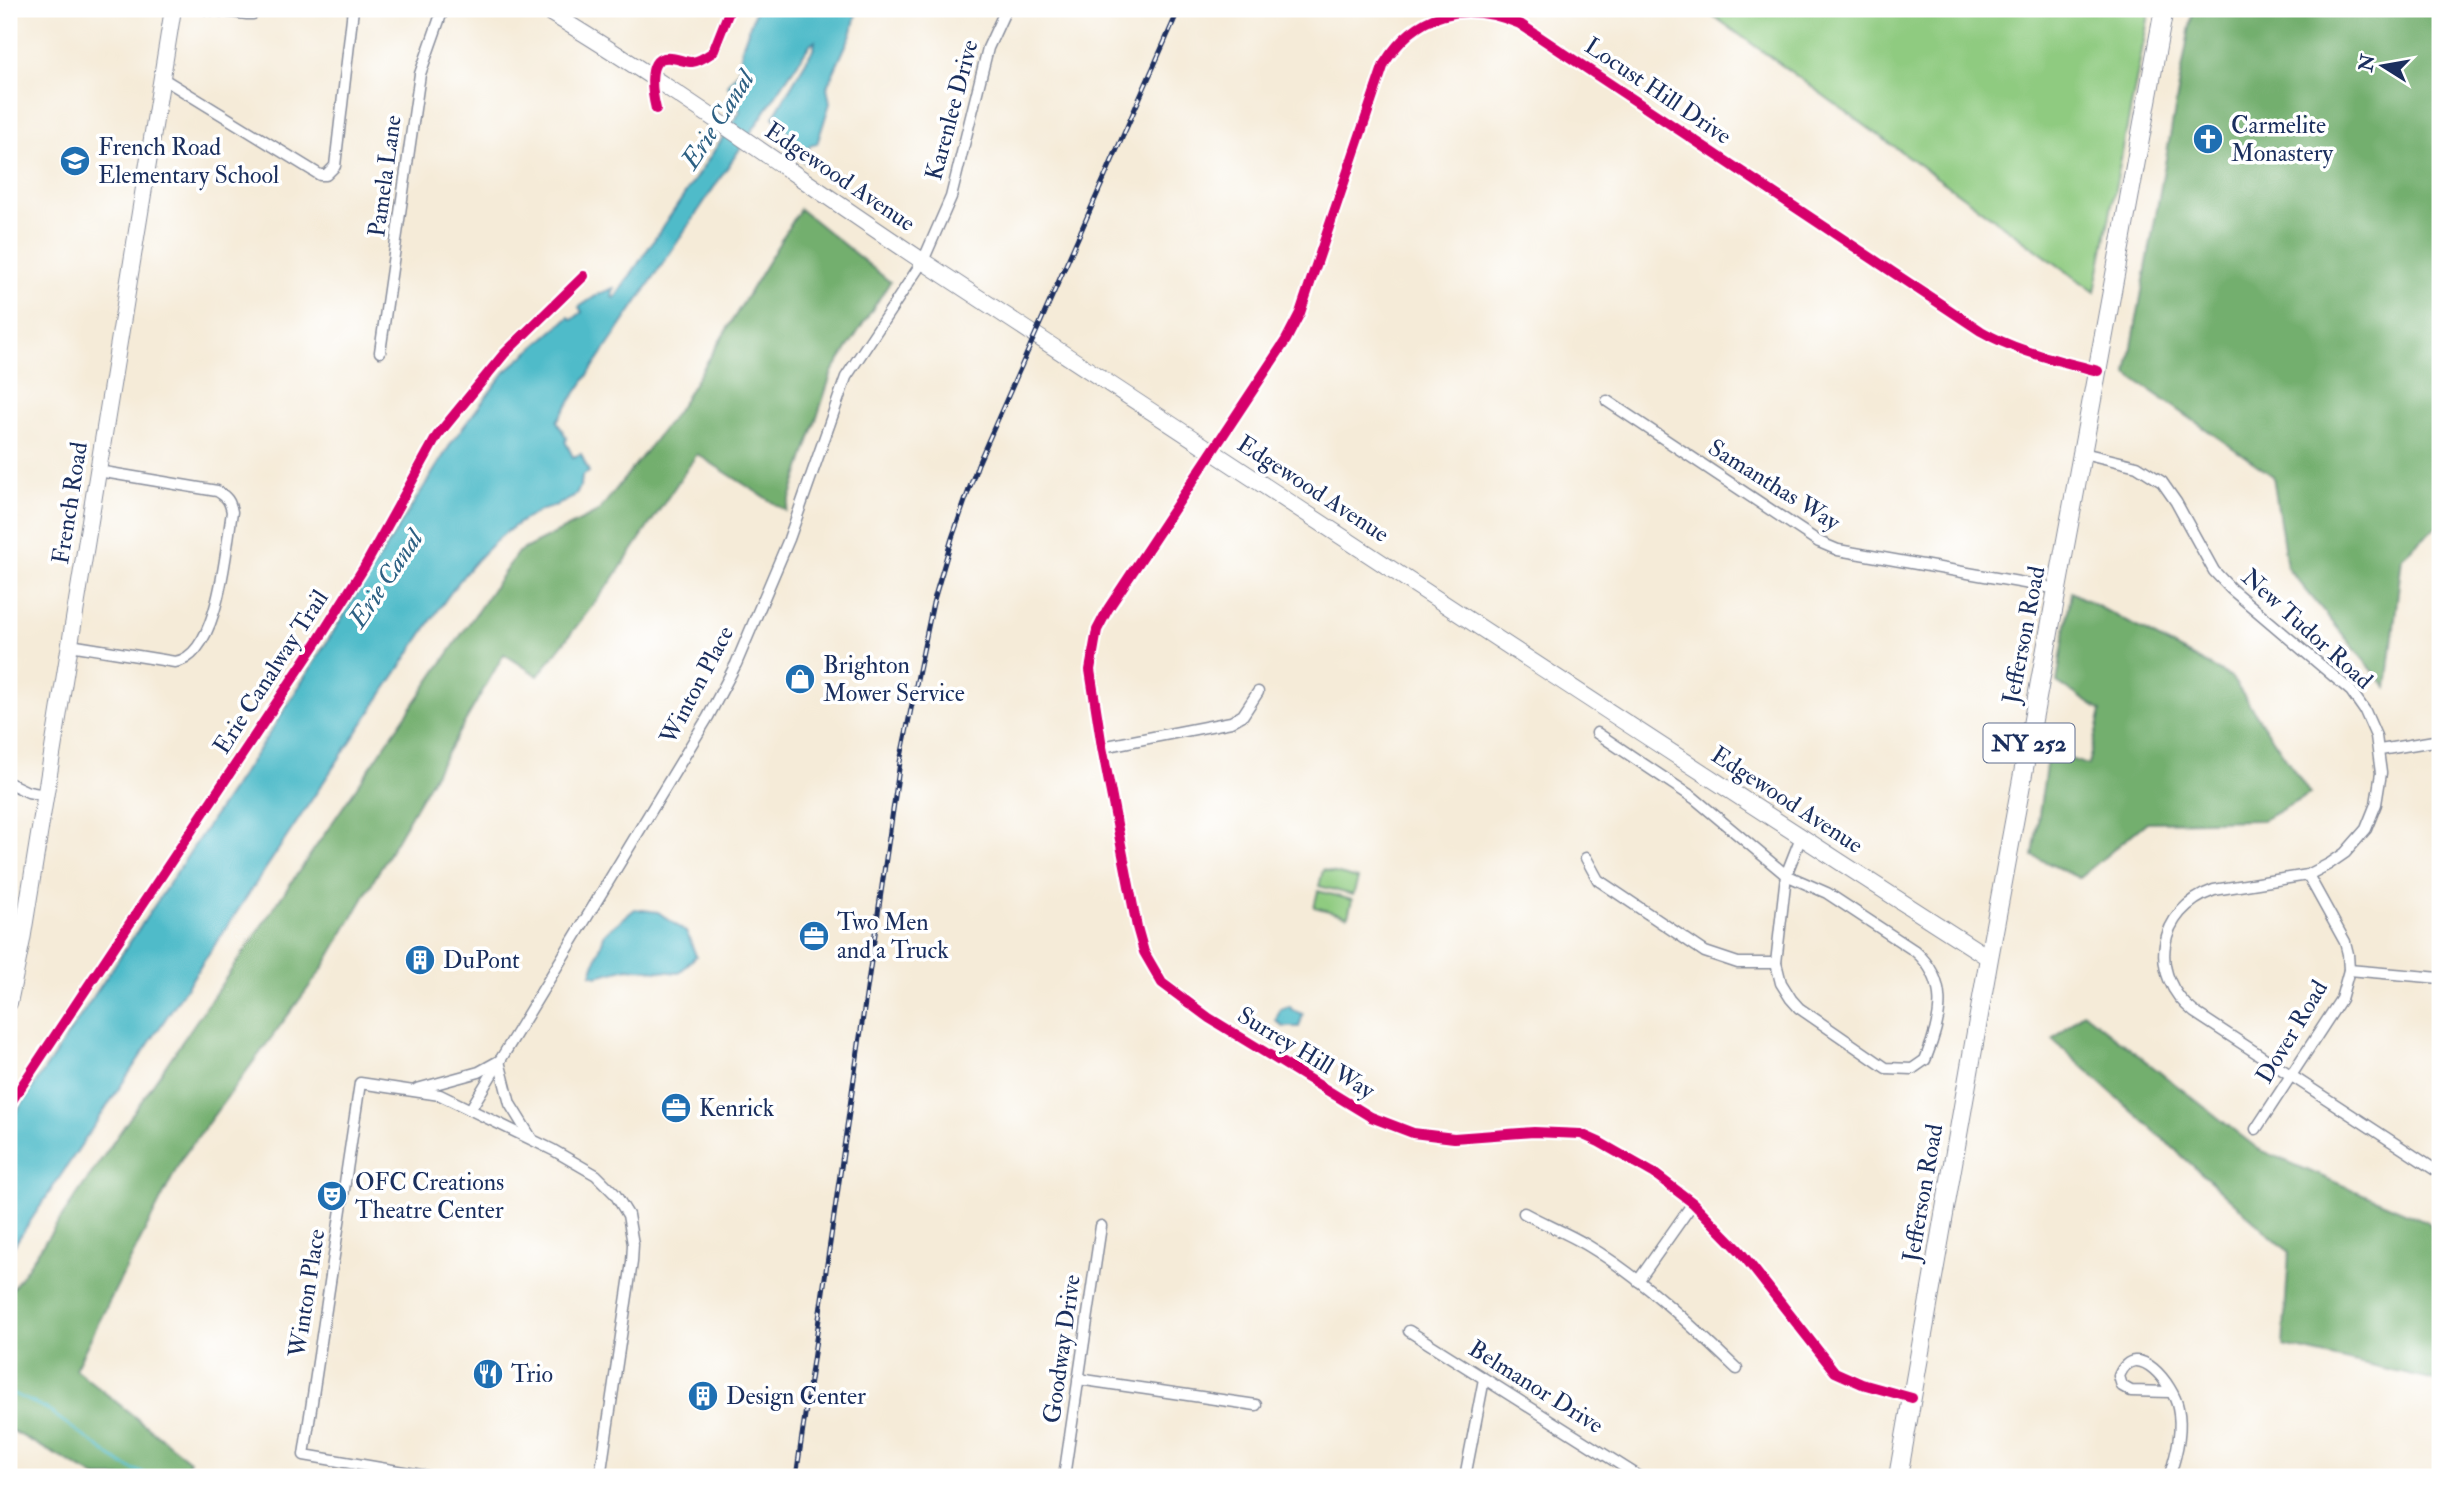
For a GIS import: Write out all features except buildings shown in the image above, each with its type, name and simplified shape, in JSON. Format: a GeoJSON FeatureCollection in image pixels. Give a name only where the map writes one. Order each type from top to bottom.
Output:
{"type":"FeatureCollection","features":[{"type":"Feature","properties":{"kind":"main road","name":"Jefferson Road"},"geometry":{"type":"LineString","coordinates":[[1898,1477],[1989,958],[2164,9]]}},
{"type":"Feature","properties":{"kind":"street","name":"French Road"},"geometry":{"type":"LineString","coordinates":[[9,1003],[15,981],[173,9]]}},
{"type":"Feature","properties":{"kind":"street"},"geometry":{"type":"LineString","coordinates":[[206,9],[253,14],[258,9]]}},
{"type":"Feature","properties":{"kind":"street"},"geometry":{"type":"LineString","coordinates":[[162,78],[320,176],[326,175],[335,166],[350,55],[353,9]]}},
{"type":"Feature","properties":{"kind":"street","name":"Pamela Lane"},"geometry":{"type":"LineString","coordinates":[[380,352],[420,74],[443,9]]}},
{"type":"Feature","properties":{"kind":"street","name":"Edgewood Avenue"},"geometry":{"type":"LineString","coordinates":[[544,9],[699,107],[923,261],[1989,958]]}},
{"type":"Feature","properties":{"kind":"street","name":"Karenlee Drive"},"geometry":{"type":"LineString","coordinates":[[923,261],[951,197],[983,67],[1006,9]]}},
{"type":"Feature","properties":{"kind":"street","name":"Locust Hill Drive"},"geometry":{"type":"LineString","coordinates":[[1212,450],[1286,340],[1300,313],[1384,64],[1394,48],[1418,26],[1435,17],[1468,11],[1496,15],[1520,24],[1981,331],[2027,352],[2098,371]]}},
{"type":"Feature","properties":{"kind":"street","name":"Winton Place"},"geometry":{"type":"LineString","coordinates":[[470,1110],[708,716],[736,664],[789,538],[846,377],[923,261]]}},
{"type":"Feature","properties":{"kind":"street","name":"Samanthas Way"},"geometry":{"type":"LineString","coordinates":[[1607,401],[1819,542],[1838,550],[2058,589]]}},
{"type":"Feature","properties":{"kind":"street","name":"Surrey Hill Way"},"geometry":{"type":"LineString","coordinates":[[1212,450],[1108,609],[1097,630],[1090,670],[1101,747],[1137,928],[1144,952],[1162,983],[1209,1018],[1371,1117],[1413,1133],[1454,1138],[1534,1132],[1581,1134],[1599,1142],[1655,1174],[1693,1203],[1739,1250],[1835,1372],[1862,1384],[1912,1398]]}},
{"type":"Feature","properties":{"kind":"street","name":"New Tudor Road"},"geometry":{"type":"LineString","coordinates":[[2083,453],[2137,467],[2162,482],[2214,571],[2231,589],[2351,691],[2371,723],[2380,750],[2381,782],[2366,830],[2344,853],[2308,875]]}},
{"type":"Feature","properties":{"kind":"street"},"geometry":{"type":"LineString","coordinates":[[70,645],[182,661],[190,656],[209,627],[217,607],[232,512],[230,502],[224,495],[216,491],[98,471]]}},
{"type":"Feature","properties":{"kind":"street"},"geometry":{"type":"LineString","coordinates":[[1101,747],[1231,722],[1243,715],[1258,692]]}},
{"type":"Feature","properties":{"kind":"street"},"geometry":{"type":"LineString","coordinates":[[1597,733],[1694,798],[1786,875],[1827,893],[1915,951],[1927,962],[1938,982],[1940,996],[1935,1028],[1925,1060],[1912,1069],[1886,1068],[1799,1008],[1781,983],[1776,963],[1786,875],[1801,837]]}},
{"type":"Feature","properties":{"kind":"street"},"geometry":{"type":"LineString","coordinates":[[2380,750],[2440,740]]}},
{"type":"Feature","properties":{"kind":"street"},"geometry":{"type":"LineString","coordinates":[[9,783],[28,792],[45,795]]}},
{"type":"Feature","properties":{"kind":"street"},"geometry":{"type":"LineString","coordinates":[[1586,858],[1598,880],[1705,952],[1747,964],[1776,963]]}},
{"type":"Feature","properties":{"kind":"street"},"geometry":{"type":"LineString","coordinates":[[2308,875],[2214,890],[2189,902],[2172,924],[2167,937],[2164,964],[2167,979],[2173,992],[2194,1012],[2440,1173]]}},
{"type":"Feature","properties":{"kind":"street","name":"Dover Road"},"geometry":{"type":"LineString","coordinates":[[2256,1129],[2340,999],[2349,970],[2345,942],[2308,875]]}},
{"type":"Feature","properties":{"kind":"street"},"geometry":{"type":"LineString","coordinates":[[2349,970],[2440,978]]}},
{"type":"Feature","properties":{"kind":"street"},"geometry":{"type":"LineString","coordinates":[[411,1090],[479,1072],[499,1061],[510,1104],[532,1140]]}},
{"type":"Feature","properties":{"kind":"street","name":"Winton Place"},"geometry":{"type":"LineString","coordinates":[[430,1477],[304,1455],[360,1083],[440,1095],[532,1140],[596,1175],[615,1194],[628,1215],[633,1244],[632,1262],[600,1477]]}},
{"type":"Feature","properties":{"kind":"street"},"geometry":{"type":"LineString","coordinates":[[1638,1281],[1693,1203]]}},
{"type":"Feature","properties":{"kind":"street"},"geometry":{"type":"LineString","coordinates":[[1524,1213],[1587,1245],[1638,1281],[1692,1326],[1737,1369]]}},
{"type":"Feature","properties":{"kind":"street","name":"Goodway Drive"},"geometry":{"type":"LineString","coordinates":[[1064,1477],[1101,1226]]}},
{"type":"Feature","properties":{"kind":"street","name":"Belmanor Drive"},"geometry":{"type":"LineString","coordinates":[[1409,1331],[1640,1477]]}},
{"type":"Feature","properties":{"kind":"street"},"geometry":{"type":"LineString","coordinates":[[2169,1392],[2131,1391],[2122,1386],[2119,1376],[2122,1368],[2128,1363],[2144,1363],[2162,1375],[2178,1406],[2179,1428],[2169,1477]]}},
{"type":"Feature","properties":{"kind":"street"},"geometry":{"type":"LineString","coordinates":[[1078,1379],[1256,1405]]}},
{"type":"Feature","properties":{"kind":"street"},"geometry":{"type":"LineString","coordinates":[[1465,1477],[1484,1380]]}},
{"type":"Feature","properties":{"kind":"green space"},"geometry":{"type":"Polygon","coordinates":[[[1704,9],[2150,9],[2095,292],[1704,9]]]}},
{"type":"Feature","properties":{"kind":"green space"},"geometry":{"type":"Polygon","coordinates":[[[2193,9],[2440,9],[2440,523],[2402,557],[2387,688],[2287,567],[2273,476],[2127,374],[2193,9]]]}},
{"type":"Feature","properties":{"kind":"green space"},"geometry":{"type":"Polygon","coordinates":[[[800,209],[890,282],[832,372],[786,511],[697,454],[613,579],[538,676],[504,654],[323,968],[182,1158],[75,1369],[190,1461],[182,1477],[96,1477],[9,1429],[9,1294],[518,552],[598,512],[676,413],[800,209]]]}},
{"type":"Feature","properties":{"kind":"green space"},"geometry":{"type":"Polygon","coordinates":[[[2071,592],[2231,677],[2310,794],[2263,820],[2147,822],[2079,878],[2033,856],[2048,752],[2088,765],[2101,711],[2057,682],[2071,592]]]}},
{"type":"Feature","properties":{"kind":"green space"},"geometry":{"type":"Polygon","coordinates":[[[1323,870],[1358,879],[1353,895],[1319,886],[1323,870]]]}},
{"type":"Feature","properties":{"kind":"green space"},"geometry":{"type":"Polygon","coordinates":[[[1318,891],[1352,900],[1348,916],[1314,907],[1318,891]]]}},
{"type":"Feature","properties":{"kind":"green space"},"geometry":{"type":"Polygon","coordinates":[[[2083,1012],[2258,1149],[2426,1221],[2440,1233],[2440,1382],[2283,1346],[2289,1252],[2053,1040],[2083,1012]]]}},
{"type":"Feature","properties":{"kind":"water","name":"Erie Canal"},"geometry":{"type":"Polygon","coordinates":[[[756,9],[857,9],[852,32],[827,87],[830,103],[817,144],[809,146],[806,163],[786,150],[791,141],[788,132],[773,117],[814,48],[815,41],[811,43],[557,421],[573,457],[581,454],[589,472],[582,476],[578,491],[568,500],[518,523],[479,557],[462,577],[9,1253],[9,1123],[273,728],[452,442],[505,372],[569,317],[572,320],[582,312],[579,307],[614,288],[612,297],[615,298],[740,112],[737,99],[727,85],[738,72],[743,45],[756,9]]]}},
{"type":"Feature","properties":{"kind":"water"},"geometry":{"type":"Polygon","coordinates":[[[635,909],[658,912],[687,933],[696,956],[679,973],[628,968],[597,976],[591,974],[605,933],[635,909]]]}},
{"type":"Feature","properties":{"kind":"water"},"geometry":{"type":"Polygon","coordinates":[[[1290,1006],[1292,1010],[1303,1014],[1299,1027],[1283,1027],[1276,1020],[1280,1009],[1290,1006]]]}},
{"type":"Feature","properties":{"kind":"waterway"},"geometry":{"type":"LineString","coordinates":[[9,1392],[45,1408],[123,1465],[153,1477]]}},
{"type":"Feature","properties":{"kind":"railway"},"geometry":{"type":"LineString","coordinates":[[796,1477],[900,762],[933,603],[978,464],[1179,9]]}},
{"type":"Feature","properties":{"kind":"cycle path"},"geometry":{"type":"LineString","coordinates":[[656,109],[652,80],[658,61],[667,58],[692,62],[713,52],[730,9]]}},
{"type":"Feature","properties":{"kind":"cycle path"},"geometry":{"type":"LineString","coordinates":[[1912,1398],[1862,1384],[1835,1372],[1739,1250],[1693,1203],[1655,1174],[1599,1142],[1581,1134],[1534,1132],[1454,1138],[1413,1133],[1371,1117],[1209,1018],[1162,983],[1144,952],[1137,927],[1102,747],[1090,670],[1097,630],[1108,609],[1286,340],[1300,313],[1384,64],[1411,32],[1443,15],[1480,13],[1520,24],[1981,331],[2023,350],[2098,371]]}},
{"type":"Feature","properties":{"kind":"cycle path","name":"Erie Canalway Trail"},"geometry":{"type":"LineString","coordinates":[[9,1105],[319,639],[365,566],[437,436],[504,354],[584,276]]}},
{"type":"Feature","properties":{"kind":"place","name":"Carmelite Monastery"},"geometry":{"type":"Point","coordinates":[2208,139]}},
{"type":"Feature","properties":{"kind":"place","name":"French Road Elementary School"},"geometry":{"type":"Point","coordinates":[75,161]}},
{"type":"Feature","properties":{"kind":"place","name":"Brighton Mower Service"},"geometry":{"type":"Point","coordinates":[800,679]}},
{"type":"Feature","properties":{"kind":"place","name":"Two Men and a Truck"},"geometry":{"type":"Point","coordinates":[814,936]}},
{"type":"Feature","properties":{"kind":"place","name":"DuPont"},"geometry":{"type":"Point","coordinates":[420,960]}},
{"type":"Feature","properties":{"kind":"place","name":"Kenrick"},"geometry":{"type":"Point","coordinates":[676,1108]}},
{"type":"Feature","properties":{"kind":"place","name":"OFC Creations Theatre Center"},"geometry":{"type":"Point","coordinates":[332,1196]}},
{"type":"Feature","properties":{"kind":"place","name":"Trio"},"geometry":{"type":"Point","coordinates":[488,1374]}},
{"type":"Feature","properties":{"kind":"place","name":"Design Center"},"geometry":{"type":"Point","coordinates":[703,1396]}}]}
